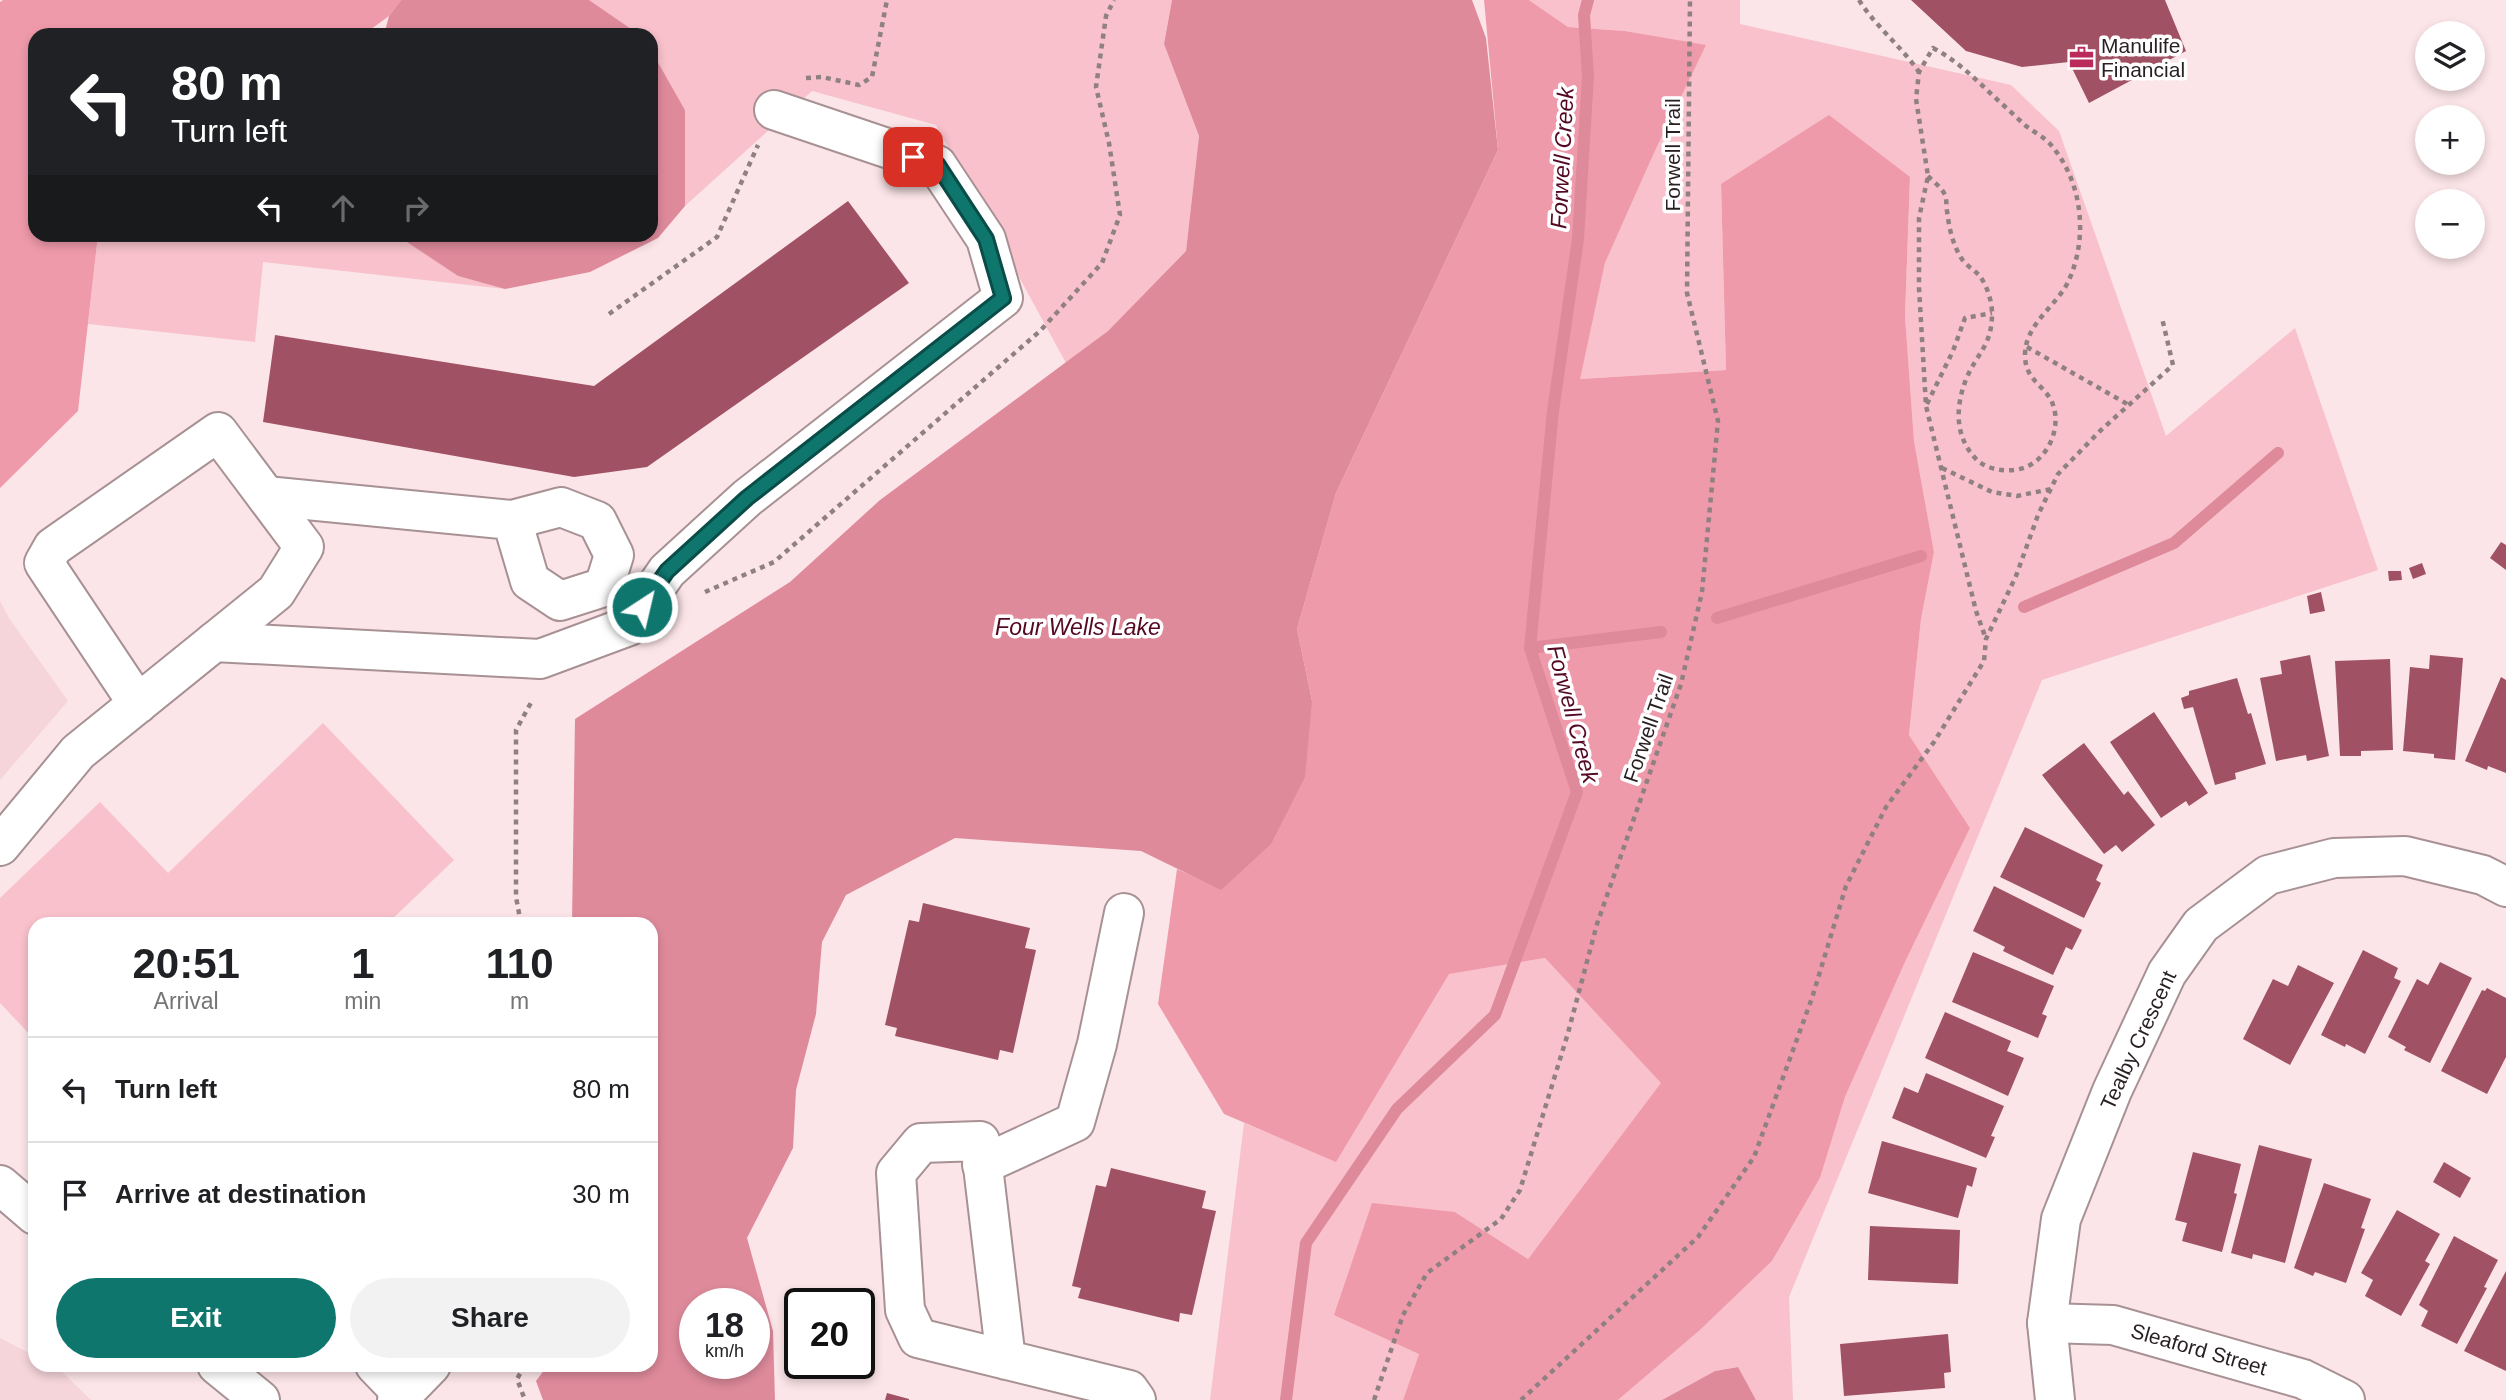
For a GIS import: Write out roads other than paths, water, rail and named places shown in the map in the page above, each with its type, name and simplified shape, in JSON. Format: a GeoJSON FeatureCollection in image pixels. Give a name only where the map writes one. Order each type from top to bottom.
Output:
{"type":"FeatureCollection","features":[{"type":"Feature","properties":{"kind":"street"},"geometry":{"type":"LineString","coordinates":[[214,642],[540,659],[629,626],[667,571],[747,498],[1003,298],[986,239],[937,164],[774,110]]}},
{"type":"Feature","properties":{"kind":"street"},"geometry":{"type":"LineString","coordinates":[[0,846],[78,752],[138,704],[276,592],[304,547],[218,432],[53,547],[44,563],[138,704]]}},
{"type":"Feature","properties":{"kind":"street"},"geometry":{"type":"LineString","coordinates":[[266,496],[512,520]]}},
{"type":"Feature","properties":{"kind":"street","name":"Tealby Crescent"},"geometry":{"type":"LineString","coordinates":[[2055,1400],[2047,1323],[2061,1219],[2112,1091],[2156,997],[2168,973],[2201,925],[2268,875],[2334,858],[2405,856],[2483,875],[2506,887]]}},
{"type":"Feature","properties":{"kind":"street"},"geometry":{"type":"LineString","coordinates":[[982,1165],[1075,1122],[1097,1044],[1124,913]]}},
{"type":"Feature","properties":{"kind":"street"},"geometry":{"type":"LineString","coordinates":[[1006,1360],[980,1141],[921,1143],[896,1173],[905,1310],[918,1338],[1006,1360],[1129,1390],[1136,1400]]}},
{"type":"Feature","properties":{"kind":"street"},"geometry":{"type":"LineString","coordinates":[[0,1185],[28,1209]]}},
{"type":"Feature","properties":{"kind":"street","name":"Sleaford Street"},"geometry":{"type":"LineString","coordinates":[[2047,1323],[2113,1325],[2303,1379],[2345,1400]]}},
{"type":"Feature","properties":{"kind":"street"},"geometry":{"type":"LineString","coordinates":[[226,1372],[260,1400]]}},
{"type":"Feature","properties":{"kind":"street"},"geometry":{"type":"LineString","coordinates":[[380,1372],[400,1397],[424,1372]]}},
{"type":"Feature","properties":{"kind":"water"},"geometry":{"type":"Polygon","coordinates":[[[401,0],[589,0],[630,28],[386,28],[389,16],[401,0]]]}},
{"type":"Feature","properties":{"kind":"water","name":"Four Wells Lake"},"geometry":{"type":"Polygon","coordinates":[[[1172,0],[1472,0],[1486,38],[1498,150],[1336,493],[1297,629],[1312,701],[1305,777],[1271,844],[1221,890],[1141,851],[955,838],[846,895],[822,942],[816,1014],[796,1090],[793,1148],[747,1238],[761,1288],[679,1288],[679,1379],[770,1379],[770,1320],[773,1331],[775,1400],[543,1400],[536,1381],[543,1372],[658,1372],[658,917],[572,917],[575,719],[790,582],[880,500],[1108,331],[1186,251],[1199,136],[1164,44],[1172,0]]]}},
{"type":"Feature","properties":{"kind":"water"},"geometry":{"type":"Polygon","coordinates":[[[658,62],[685,110],[685,206],[658,238],[658,62]]]}},
{"type":"Feature","properties":{"kind":"water"},"geometry":{"type":"Polygon","coordinates":[[[407,242],[650,242],[590,272],[505,289],[458,276],[407,242]]]}},
{"type":"Feature","properties":{"kind":"water"},"geometry":{"type":"Polygon","coordinates":[[[1738,1367],[1756,1400],[1662,1400],[1715,1371],[1738,1367]]]}},
{"type":"Feature","properties":{"kind":"waterway","name":"Forwell Creek"},"geometry":{"type":"LineString","coordinates":[[1286,1400],[1306,1243],[1397,1109],[1495,1015],[1577,792],[1530,648],[1553,411],[1578,239],[1588,76],[1584,15],[1588,0]]}},
{"type":"Feature","properties":{"kind":"waterway"},"geometry":{"type":"LineString","coordinates":[[2024,607],[2174,543],[2278,453]]}},
{"type":"Feature","properties":{"kind":"waterway"},"geometry":{"type":"LineString","coordinates":[[1717,618],[1921,556]]}},
{"type":"Feature","properties":{"kind":"waterway"},"geometry":{"type":"LineString","coordinates":[[1530,648],[1661,632]]}},
{"type":"Feature","properties":{"kind":"place","name":"Manulife Financial"},"geometry":{"type":"Point","coordinates":[2081,57]}}]}
